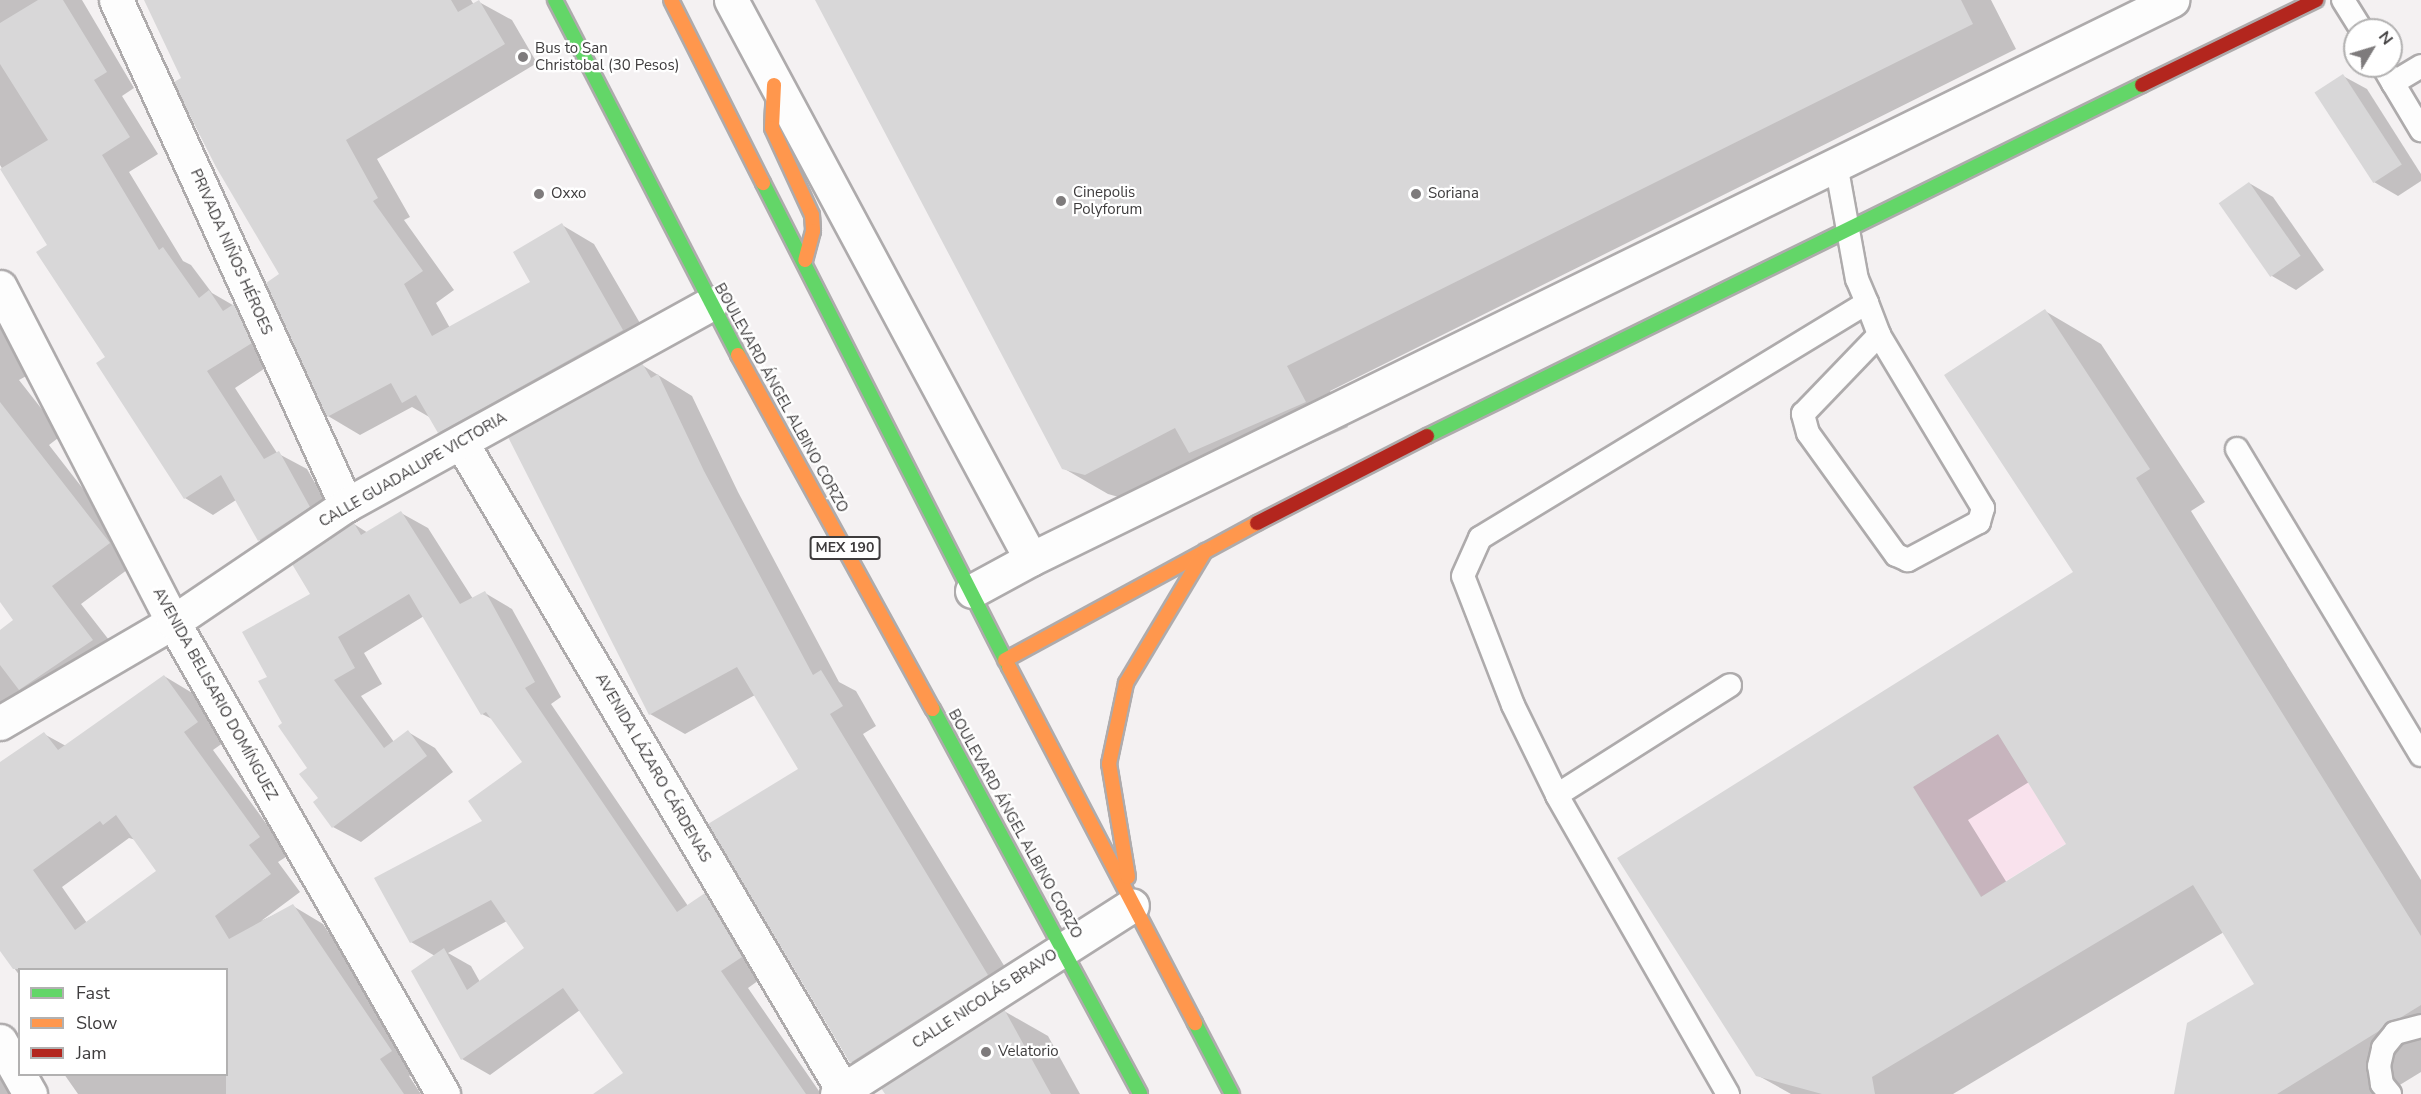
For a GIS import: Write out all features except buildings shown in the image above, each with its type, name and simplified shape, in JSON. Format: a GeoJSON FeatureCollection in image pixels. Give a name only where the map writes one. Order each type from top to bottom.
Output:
{"type":"FeatureCollection","features":[{"type":"Feature","properties":{"kind":"main road","name":"BOULEVARD ÁNGEL ALBINO CORZO"},"geometry":{"type":"LineString","coordinates":[[555,0],[710,304],[1064,948],[1140,1094]]}},
{"type":"Feature","properties":{"kind":"main road"},"geometry":{"type":"LineString","coordinates":[[671,0],[805,260],[1005,660],[1233,1094]]}},
{"type":"Feature","properties":{"kind":"main road"},"geometry":{"type":"LineString","coordinates":[[1005,660],[1324,487],[2316,0]]}},
{"type":"Feature","properties":{"kind":"main road"},"geometry":{"type":"LineString","coordinates":[[774,85],[770,108],[772,128],[812,215],[813,231],[805,260]]}},
{"type":"Feature","properties":{"kind":"main road"},"geometry":{"type":"LineString","coordinates":[[1132,905],[1109,764],[1111,752],[1126,683],[1205,551]]}},
{"type":"Feature","properties":{"kind":"street","name":"PRIVADA NIÑOS HÉROES"},"geometry":{"type":"LineString","coordinates":[[116,0],[346,505]]}},
{"type":"Feature","properties":{"kind":"street"},"geometry":{"type":"LineString","coordinates":[[731,0],[774,85],[1030,558]]}},
{"type":"Feature","properties":{"kind":"street"},"geometry":{"type":"LineString","coordinates":[[972,591],[1030,558],[2172,0]]}},
{"type":"Feature","properties":{"kind":"street","name":"AVENIDA BELISARIO DOMÍNGUEZ"},"geometry":{"type":"LineString","coordinates":[[0,287],[173,622],[443,1094]]}},
{"type":"Feature","properties":{"kind":"street","name":"CALLE GUADALUPE VICTORIA"},"geometry":{"type":"LineString","coordinates":[[0,723],[173,622],[346,505],[710,304]]}},
{"type":"Feature","properties":{"kind":"street","name":"AVENIDA LÁZARO CÁRDENAS"},"geometry":{"type":"LineString","coordinates":[[461,442],[841,1093]]}},
{"type":"Feature","properties":{"kind":"street","name":"CALLE NICOLÁS BRAVO"},"geometry":{"type":"LineString","coordinates":[[841,1093],[1132,905]]}},
{"type":"Feature","properties":{"kind":"street"},"geometry":{"type":"LineString","coordinates":[[0,1041],[18,1073]]}},
{"type":"Feature","properties":{"kind":"street"},"geometry":{"type":"LineString","coordinates":[[20,1076],[30,1094]]}},
{"type":"Feature","properties":{"kind":"lane"},"geometry":{"type":"LineString","coordinates":[[2343,0],[2354,18]]}},
{"type":"Feature","properties":{"kind":"lane"},"geometry":{"type":"LineString","coordinates":[[2403,71],[2421,66]]}},
{"type":"Feature","properties":{"kind":"lane"},"geometry":{"type":"LineString","coordinates":[[2390,78],[2421,130]]}},
{"type":"Feature","properties":{"kind":"lane"},"geometry":{"type":"LineString","coordinates":[[1836,164],[1857,279],[1879,335],[1983,508],[1979,522],[1908,560],[1896,555],[1808,433],[1803,414],[1879,335]]}},
{"type":"Feature","properties":{"kind":"lane"},"geometry":{"type":"LineString","coordinates":[[1728,1094],[1557,795],[1513,705],[1463,576],[1480,538],[1867,303]]}},
{"type":"Feature","properties":{"kind":"lane"},"geometry":{"type":"LineString","coordinates":[[2237,449],[2421,755]]}},
{"type":"Feature","properties":{"kind":"lane"},"geometry":{"type":"LineString","coordinates":[[1557,795],[1730,685]]}},
{"type":"Feature","properties":{"kind":"lane"},"geometry":{"type":"LineString","coordinates":[[2380,1091],[2379,1066],[2383,1048],[2395,1034],[2421,1026]]}},
{"type":"Feature","properties":{"kind":"shaded area"},"geometry":{"type":"Polygon","coordinates":[[[1998,734],[2066,843],[1982,896],[1913,787],[1998,734]]]}},
{"type":"Feature","properties":{"kind":"traffic: fast"},"geometry":{"type":"LineString","coordinates":[[555,0],[738,355]]}},
{"type":"Feature","properties":{"kind":"traffic: fast"},"geometry":{"type":"LineString","coordinates":[[1427,436],[2142,85]]}},
{"type":"Feature","properties":{"kind":"traffic: fast"},"geometry":{"type":"LineString","coordinates":[[763,183],[1009,667]]}},
{"type":"Feature","properties":{"kind":"traffic: fast"},"geometry":{"type":"LineString","coordinates":[[933,709],[1140,1094]]}},
{"type":"Feature","properties":{"kind":"traffic: fast"},"geometry":{"type":"LineString","coordinates":[[1195,1023],[1232,1094]]}},
{"type":"Feature","properties":{"kind":"traffic: slow"},"geometry":{"type":"LineString","coordinates":[[671,0],[763,183]]}},
{"type":"Feature","properties":{"kind":"traffic: slow"},"geometry":{"type":"LineString","coordinates":[[774,85],[772,128],[812,215],[813,231],[805,260]]}},
{"type":"Feature","properties":{"kind":"traffic: slow"},"geometry":{"type":"LineString","coordinates":[[738,355],[933,709]]}},
{"type":"Feature","properties":{"kind":"traffic: slow"},"geometry":{"type":"LineString","coordinates":[[1005,660],[1257,523]]}},
{"type":"Feature","properties":{"kind":"traffic: slow"},"geometry":{"type":"LineString","coordinates":[[1128,877],[1109,764],[1126,683],[1205,551]]}},
{"type":"Feature","properties":{"kind":"traffic: slow"},"geometry":{"type":"LineString","coordinates":[[1009,667],[1195,1023]]}},
{"type":"Feature","properties":{"kind":"traffic: jam"},"geometry":{"type":"LineString","coordinates":[[2142,85],[2316,0]]}},
{"type":"Feature","properties":{"kind":"traffic: jam"},"geometry":{"type":"LineString","coordinates":[[1257,523],[1427,436]]}},
{"type":"Feature","properties":{"kind":"place","name":"Bus to San Christobal (30 Pesos)"},"geometry":{"type":"Point","coordinates":[523,57]}},
{"type":"Feature","properties":{"kind":"place","name":"Oxxo"},"geometry":{"type":"Point","coordinates":[539,194]}},
{"type":"Feature","properties":{"kind":"place","name":"Soriana"},"geometry":{"type":"Point","coordinates":[1416,194]}},
{"type":"Feature","properties":{"kind":"place","name":"Cinepolis Polyforum"},"geometry":{"type":"Point","coordinates":[1061,201]}},
{"type":"Feature","properties":{"kind":"place","name":"Velatorio"},"geometry":{"type":"Point","coordinates":[986,1052]}}]}
